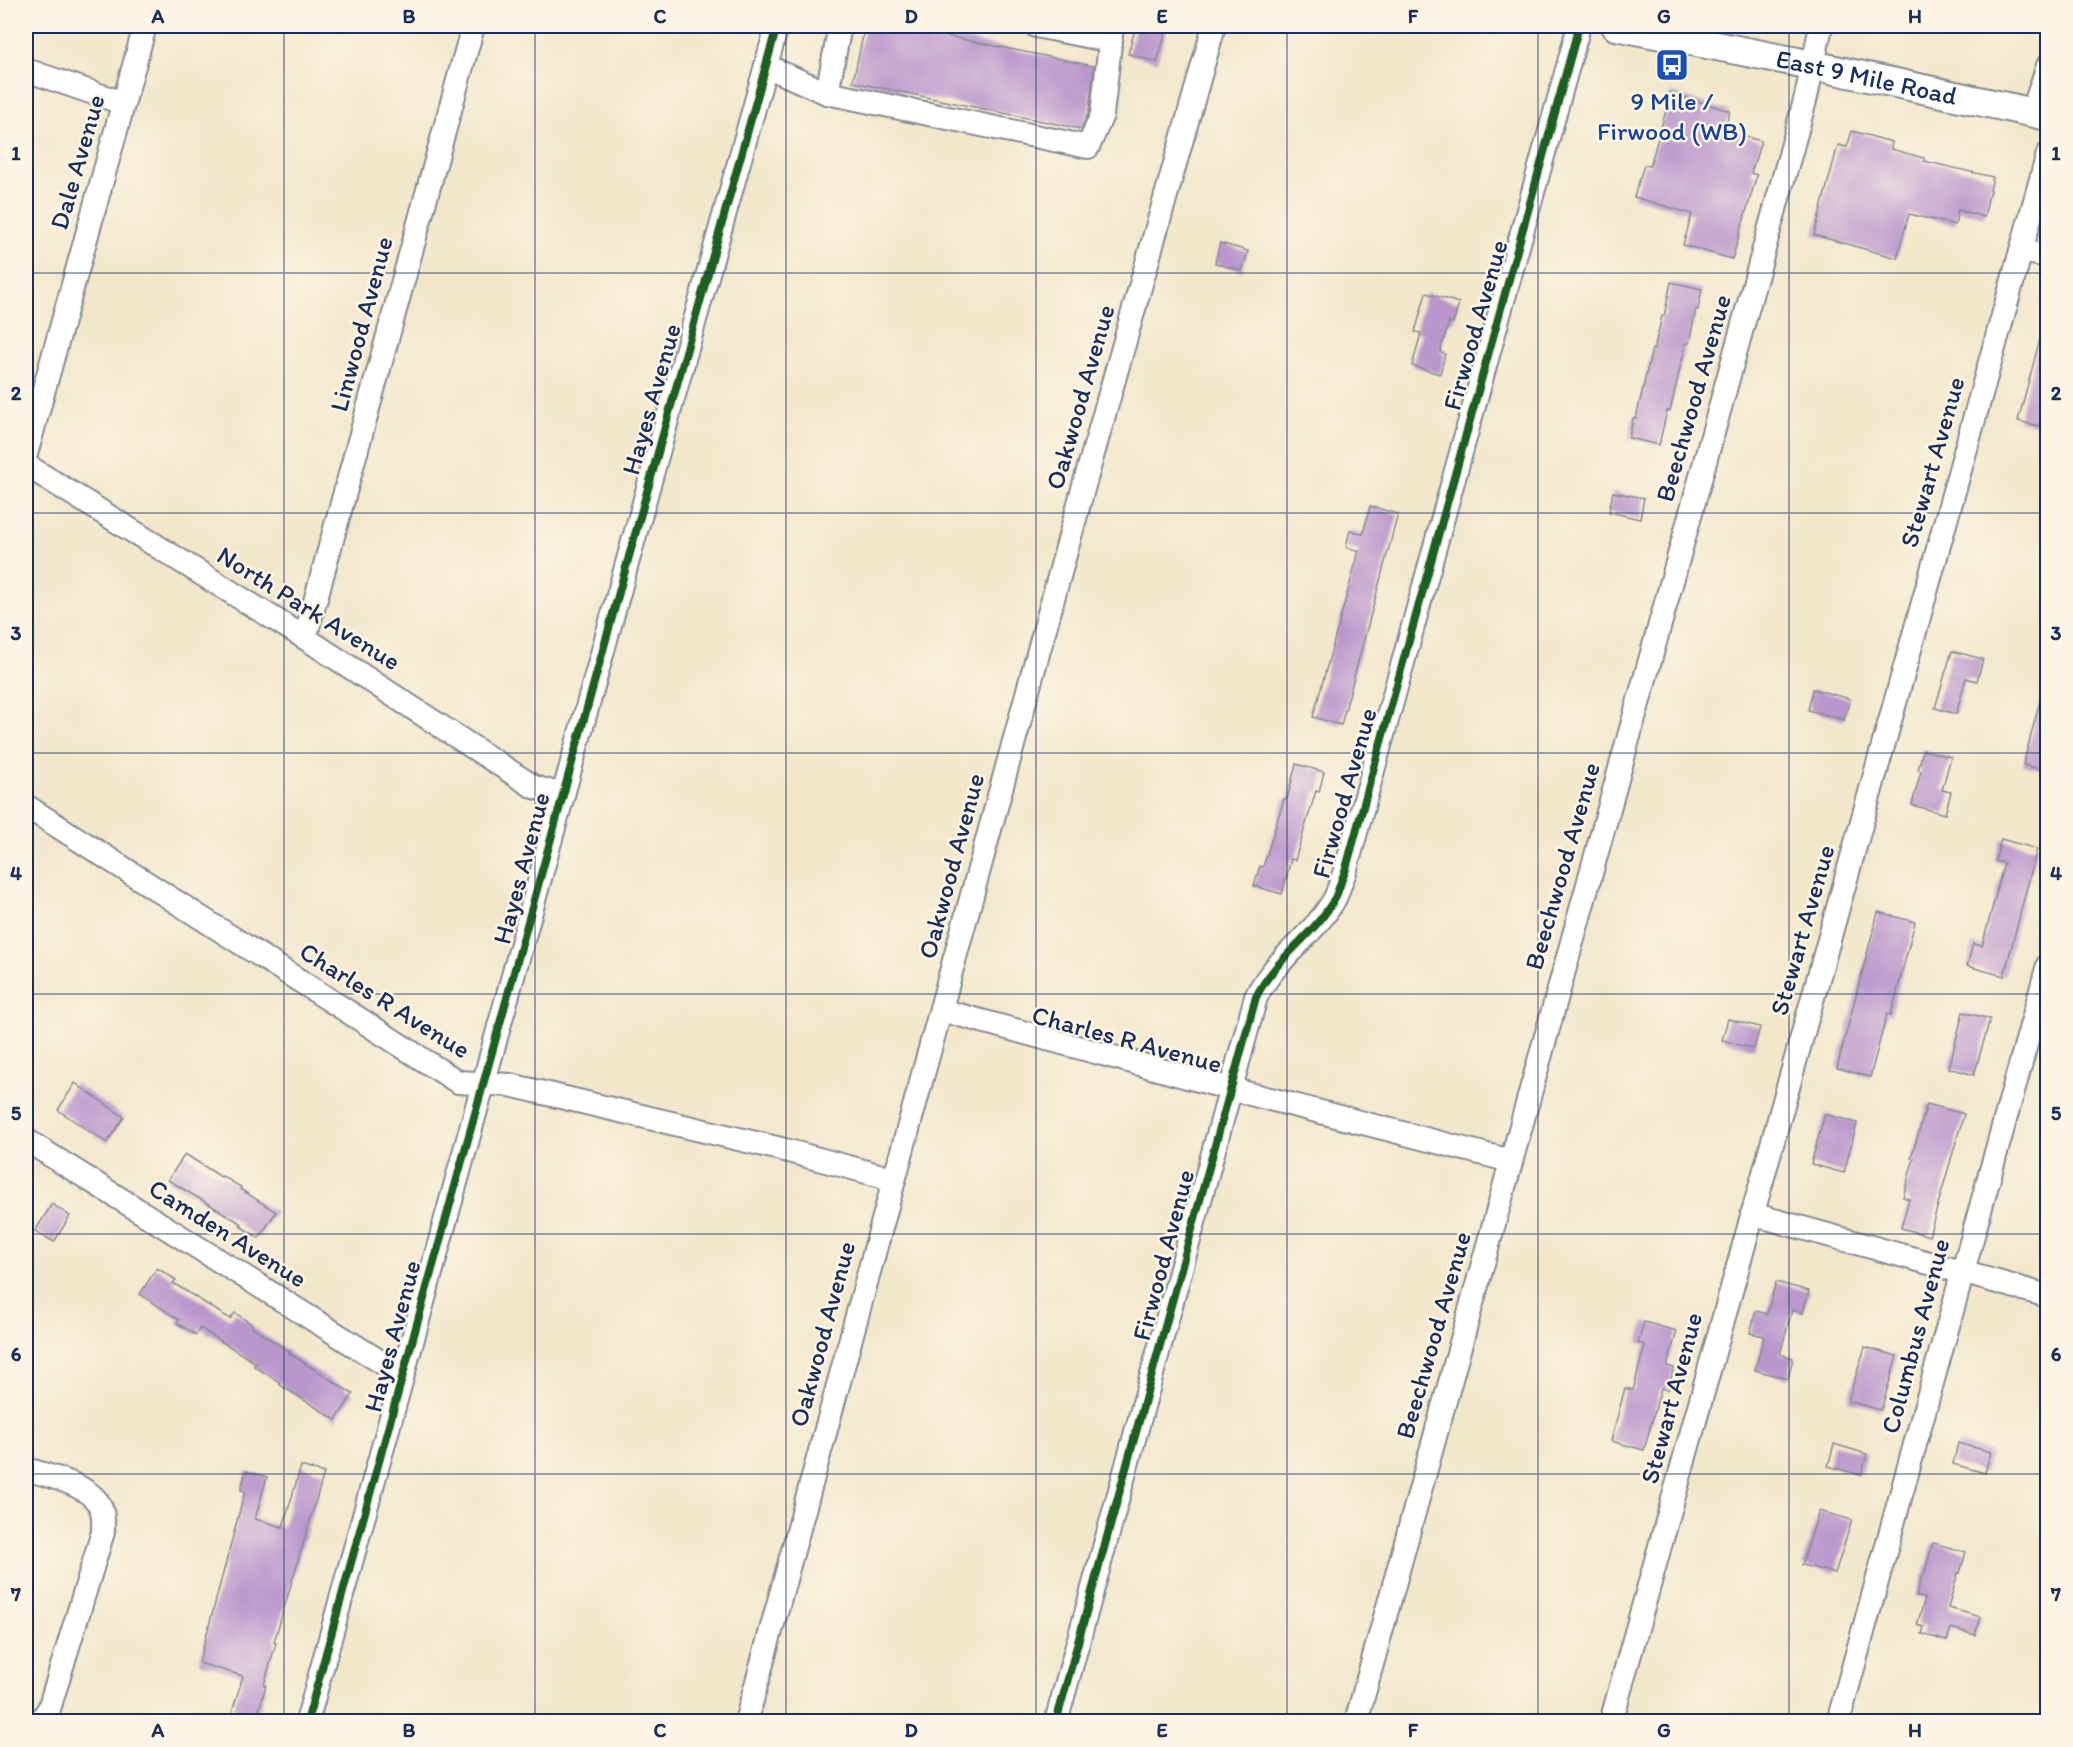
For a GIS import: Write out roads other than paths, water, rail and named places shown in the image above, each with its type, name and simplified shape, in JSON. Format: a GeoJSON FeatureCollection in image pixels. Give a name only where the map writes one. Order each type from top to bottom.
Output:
{"type":"FeatureCollection","features":[{"type":"Feature","properties":{"kind":"main road","name":"East 9 Mile Road"},"geometry":{"type":"LineString","coordinates":[[1616,26],[1812,65],[2040,115]]}},
{"type":"Feature","properties":{"kind":"street","name":"Dale Avenue"},"geometry":{"type":"LineString","coordinates":[[26,454],[145,26]]}},
{"type":"Feature","properties":{"kind":"street","name":"Linwood Avenue"},"geometry":{"type":"LineString","coordinates":[[304,638],[473,26]]}},
{"type":"Feature","properties":{"kind":"street","name":"Hayes Avenue"},"geometry":{"type":"LineString","coordinates":[[307,1722],[777,26]]}},
{"type":"Feature","properties":{"kind":"street"},"geometry":{"type":"LineString","coordinates":[[827,93],[840,26]]}},
{"type":"Feature","properties":{"kind":"street"},"geometry":{"type":"LineString","coordinates":[[766,66],[827,93],[1088,147],[1102,115],[1112,33],[1036,26]]}},
{"type":"Feature","properties":{"kind":"street","name":"Oakwood Avenue"},"geometry":{"type":"LineString","coordinates":[[746,1722],[1083,489],[1214,26]]}},
{"type":"Feature","properties":{"kind":"street","name":"Firwood Avenue"},"geometry":{"type":"LineString","coordinates":[[1056,1722],[1256,997],[1263,983],[1280,961],[1315,924],[1335,898],[1345,872],[1579,26]]}},
{"type":"Feature","properties":{"kind":"street","name":"Beechwood Avenue"},"geometry":{"type":"LineString","coordinates":[[1356,1722],[1806,97],[1821,26]]}},
{"type":"Feature","properties":{"kind":"street"},"geometry":{"type":"LineString","coordinates":[[2040,115],[2048,66]]}},
{"type":"Feature","properties":{"kind":"street"},"geometry":{"type":"LineString","coordinates":[[26,70],[123,103]]}},
{"type":"Feature","properties":{"kind":"street","name":"Stewart Avenue"},"geometry":{"type":"LineString","coordinates":[[1611,1722],[2048,154]]}},
{"type":"Feature","properties":{"kind":"street"},"geometry":{"type":"LineString","coordinates":[[2021,251],[2048,256]]}},
{"type":"Feature","properties":{"kind":"street","name":"North Park Avenue"},"geometry":{"type":"LineString","coordinates":[[26,465],[304,638],[534,787],[563,795]]}},
{"type":"Feature","properties":{"kind":"street","name":"Charles R Avenue"},"geometry":{"type":"LineString","coordinates":[[26,806],[458,1082],[510,1085],[781,1149],[893,1179]]}},
{"type":"Feature","properties":{"kind":"street","name":"Columbus Avenue"},"geometry":{"type":"LineString","coordinates":[[1838,1722],[2048,966]]}},
{"type":"Feature","properties":{"kind":"street","name":"Charles R Avenue"},"geometry":{"type":"LineString","coordinates":[[941,1010],[1231,1089],[1511,1161]]}},
{"type":"Feature","properties":{"kind":"street","name":"Camden Avenue"},"geometry":{"type":"LineString","coordinates":[[26,1140],[381,1362],[404,1368]]}},
{"type":"Feature","properties":{"kind":"street"},"geometry":{"type":"LineString","coordinates":[[1752,1214],[2048,1296]]}},
{"type":"Feature","properties":{"kind":"street"},"geometry":{"type":"LineString","coordinates":[[26,1469],[72,1484],[87,1492],[96,1499],[104,1520],[103,1532],[49,1709],[36,1722]]}},
{"type":"Feature","properties":{"kind":"place","name":"9 Mile / Firwood (WB)"},"geometry":{"type":"Point","coordinates":[1672,65]}}]}
